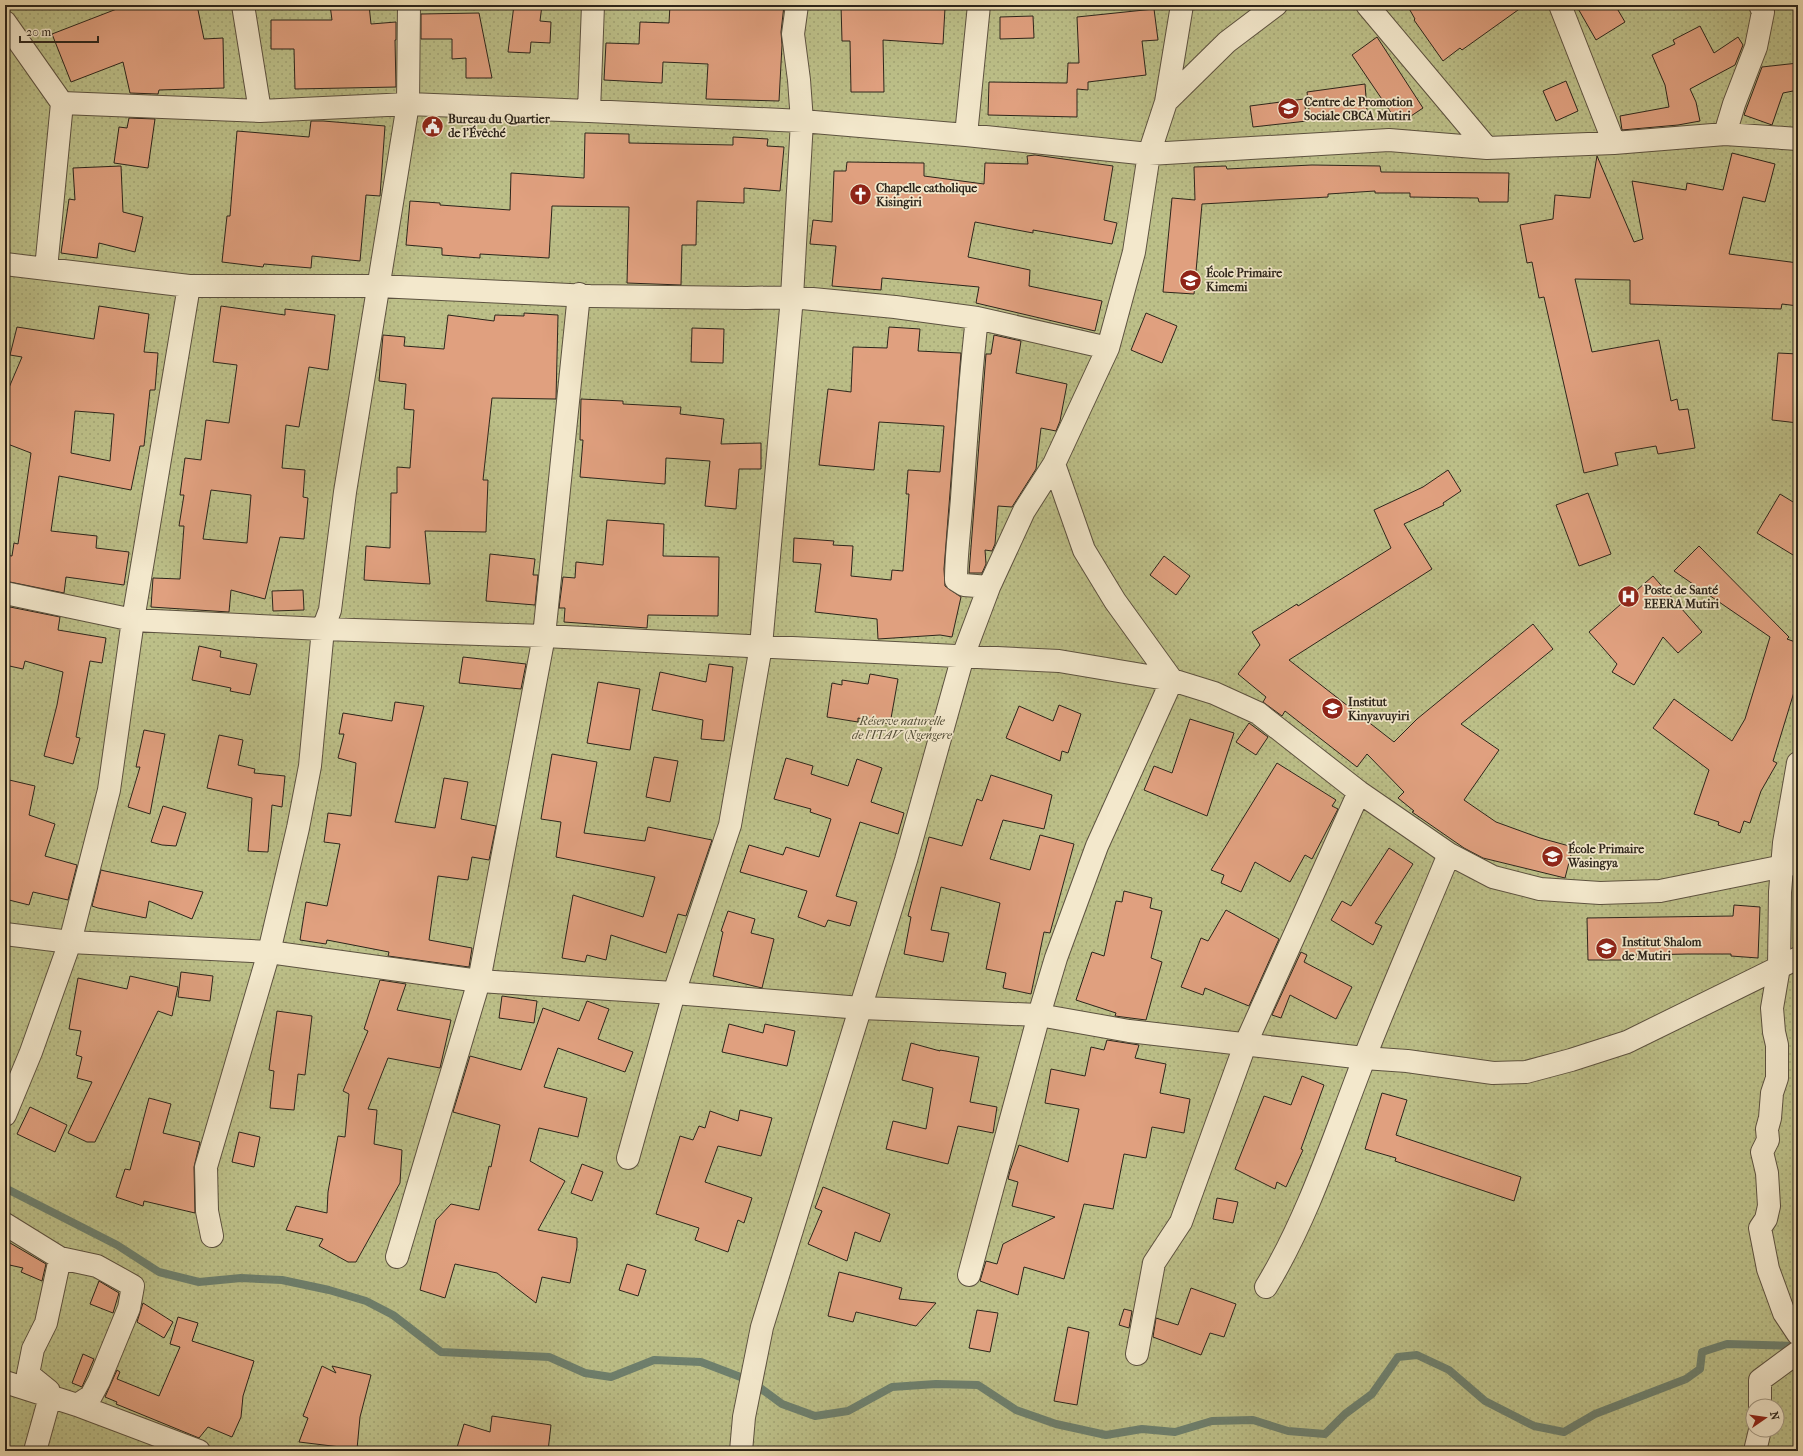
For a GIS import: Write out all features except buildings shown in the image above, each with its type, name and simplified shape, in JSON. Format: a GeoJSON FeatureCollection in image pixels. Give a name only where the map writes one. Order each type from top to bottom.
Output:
{"type":"FeatureCollection","features":[{"type":"Feature","properties":{"kind":"street"},"geometry":{"type":"LineString","coordinates":[[243,5],[260,111]]}},
{"type":"Feature","properties":{"kind":"street"},"geometry":{"type":"LineString","coordinates":[[212,1236],[207,1211],[206,1167],[269,952],[310,766],[323,629],[330,610],[345,492],[408,104],[410,5]]}},
{"type":"Feature","properties":{"kind":"street"},"geometry":{"type":"LineString","coordinates":[[589,111],[594,5]]}},
{"type":"Feature","properties":{"kind":"street"},"geometry":{"type":"LineString","coordinates":[[628,1158],[674,993],[730,825],[761,646],[792,297],[802,121],[799,80],[793,34],[797,5]]}},
{"type":"Feature","properties":{"kind":"street"},"geometry":{"type":"LineString","coordinates":[[966,135],[979,5]]}},
{"type":"Feature","properties":{"kind":"street"},"geometry":{"type":"LineString","coordinates":[[741,1451],[744,1417],[762,1326],[906,860],[963,656],[989,587],[1024,511],[1054,464],[1108,348],[1134,252],[1149,154],[1166,102],[1182,5]]}},
{"type":"Feature","properties":{"kind":"street"},"geometry":{"type":"LineString","coordinates":[[1166,102],[1227,42],[1276,5]]}},
{"type":"Feature","properties":{"kind":"street"},"geometry":{"type":"LineString","coordinates":[[1367,5],[1487,148]]}},
{"type":"Feature","properties":{"kind":"street"},"geometry":{"type":"LineString","coordinates":[[1560,5],[1614,144]]}},
{"type":"Feature","properties":{"kind":"street"},"geometry":{"type":"LineString","coordinates":[[1725,134],[1734,104],[1756,47],[1763,12],[1760,5]]}},
{"type":"Feature","properties":{"kind":"street"},"geometry":{"type":"LineString","coordinates":[[5,22],[62,103],[46,269]]}},
{"type":"Feature","properties":{"kind":"street"},"geometry":{"type":"LineString","coordinates":[[62,103],[260,111],[408,104],[589,111],[802,121],[966,135],[1149,154],[1389,140],[1487,148],[1614,144],[1725,134],[1798,139]]}},
{"type":"Feature","properties":{"kind":"street"},"geometry":{"type":"LineString","coordinates":[[5,264],[189,286],[378,286],[579,294],[590,296],[747,298],[792,297],[896,307],[977,318],[1108,348]]}},
{"type":"Feature","properties":{"kind":"street"},"geometry":{"type":"LineString","coordinates":[[5,1115],[31,1052],[70,942],[109,790],[133,620],[189,286]]}},
{"type":"Feature","properties":{"kind":"street"},"geometry":{"type":"LineString","coordinates":[[397,1258],[479,981],[544,636],[579,294]]}},
{"type":"Feature","properties":{"kind":"street"},"geometry":{"type":"LineString","coordinates":[[977,318],[969,386],[961,507],[956,555],[956,580],[964,585],[989,587]]}},
{"type":"Feature","properties":{"kind":"street"},"geometry":{"type":"LineString","coordinates":[[1054,464],[1084,550],[1115,601],[1172,680]]}},
{"type":"Feature","properties":{"kind":"street"},"geometry":{"type":"LineString","coordinates":[[5,593],[133,620],[323,629],[544,636],[1059,661],[1172,680],[1214,693],[1258,713],[1359,792],[1449,854],[1493,877],[1533,887],[1600,893],[1660,891],[1790,865]]}},
{"type":"Feature","properties":{"kind":"street"},"geometry":{"type":"LineString","coordinates":[[969,1275],[1039,1015],[1056,958],[1098,846],[1172,680]]}},
{"type":"Feature","properties":{"kind":"street"},"geometry":{"type":"LineString","coordinates":[[1798,762],[1792,794],[1790,865],[1779,967],[1772,1008],[1776,1045],[1776,1078],[1772,1093],[1770,1118],[1767,1129],[1768,1140],[1762,1152],[1767,1173],[1769,1206],[1766,1219],[1760,1228],[1768,1269],[1778,1298],[1784,1312],[1798,1334]]}},
{"type":"Feature","properties":{"kind":"street"},"geometry":{"type":"LineString","coordinates":[[1137,1354],[1154,1263],[1181,1222],[1245,1045],[1359,792]]}},
{"type":"Feature","properties":{"kind":"street"},"geometry":{"type":"LineString","coordinates":[[1266,1287],[1284,1256],[1308,1203],[1364,1058],[1449,854]]}},
{"type":"Feature","properties":{"kind":"street"},"geometry":{"type":"LineString","coordinates":[[5,934],[70,942],[269,952],[479,981],[674,993],[861,1008],[1039,1015],[1128,1031],[1364,1058],[1407,1061],[1493,1073],[1526,1072],[1571,1060],[1627,1042],[1798,958]]}},
{"type":"Feature","properties":{"kind":"street"},"geometry":{"type":"LineString","coordinates":[[5,1224],[60,1258],[97,1266],[133,1286],[130,1308],[99,1381],[91,1396],[77,1405]]}},
{"type":"Feature","properties":{"kind":"street"},"geometry":{"type":"LineString","coordinates":[[35,1451],[50,1397],[49,1391],[28,1374],[33,1349],[46,1323],[60,1258]]}},
{"type":"Feature","properties":{"kind":"street"},"geometry":{"type":"LineString","coordinates":[[1760,1398],[1760,1380],[1798,1352]]}},
{"type":"Feature","properties":{"kind":"street"},"geometry":{"type":"LineString","coordinates":[[5,1382],[77,1405],[199,1451]]}},
{"type":"Feature","properties":{"kind":"street"},"geometry":{"type":"LineString","coordinates":[[1755,1451],[1758,1438]]}},
{"type":"Feature","properties":{"kind":"green space","name":"Réserve naturelle de l'ITAV (Ngengere"},"geometry":{"type":"Polygon","coordinates":[[[5,5],[1798,5],[1798,1451],[5,1451],[5,5]]]}},
{"type":"Feature","properties":{"kind":"waterway"},"geometry":{"type":"LineString","coordinates":[[5,1188],[117,1245],[159,1272],[199,1282],[241,1278],[282,1280],[329,1290],[366,1301],[393,1315],[441,1352],[549,1357],[585,1373],[611,1377],[654,1360],[701,1362],[751,1381],[782,1404],[815,1416],[848,1411],[892,1387],[936,1384],[978,1385],[1016,1410],[1056,1424],[1106,1435],[1142,1429],[1175,1432],[1212,1421],[1253,1420],[1288,1431],[1325,1434],[1345,1414],[1372,1394],[1398,1357],[1417,1355],[1449,1370],[1485,1401],[1534,1426],[1564,1432],[1595,1414],[1686,1379],[1700,1369],[1702,1352],[1727,1344],[1798,1346]]}},
{"type":"Feature","properties":{"kind":"place","name":"Centre de Promotion Sociale CBCA Mutiri"},"geometry":{"type":"Point","coordinates":[1289,109]}},
{"type":"Feature","properties":{"kind":"place","name":"Bureau du Quartier de l'Évêché"},"geometry":{"type":"Point","coordinates":[433,126]}},
{"type":"Feature","properties":{"kind":"place","name":"Chapelle catholique Kisingiri"},"geometry":{"type":"Point","coordinates":[861,195]}},
{"type":"Feature","properties":{"kind":"place","name":"École Primaire Kimemi"},"geometry":{"type":"Point","coordinates":[1190,280]}},
{"type":"Feature","properties":{"kind":"place","name":"Poste de Santé EEERA Mutiri"},"geometry":{"type":"Point","coordinates":[1629,597]}},
{"type":"Feature","properties":{"kind":"place","name":"Institut Kinyavuyiri"},"geometry":{"type":"Point","coordinates":[1333,709]}},
{"type":"Feature","properties":{"kind":"place","name":"École Primaire Wasingya"},"geometry":{"type":"Point","coordinates":[1553,856]}},
{"type":"Feature","properties":{"kind":"place","name":"Institut Shalom de Mutiri"},"geometry":{"type":"Point","coordinates":[1607,949]}}]}
